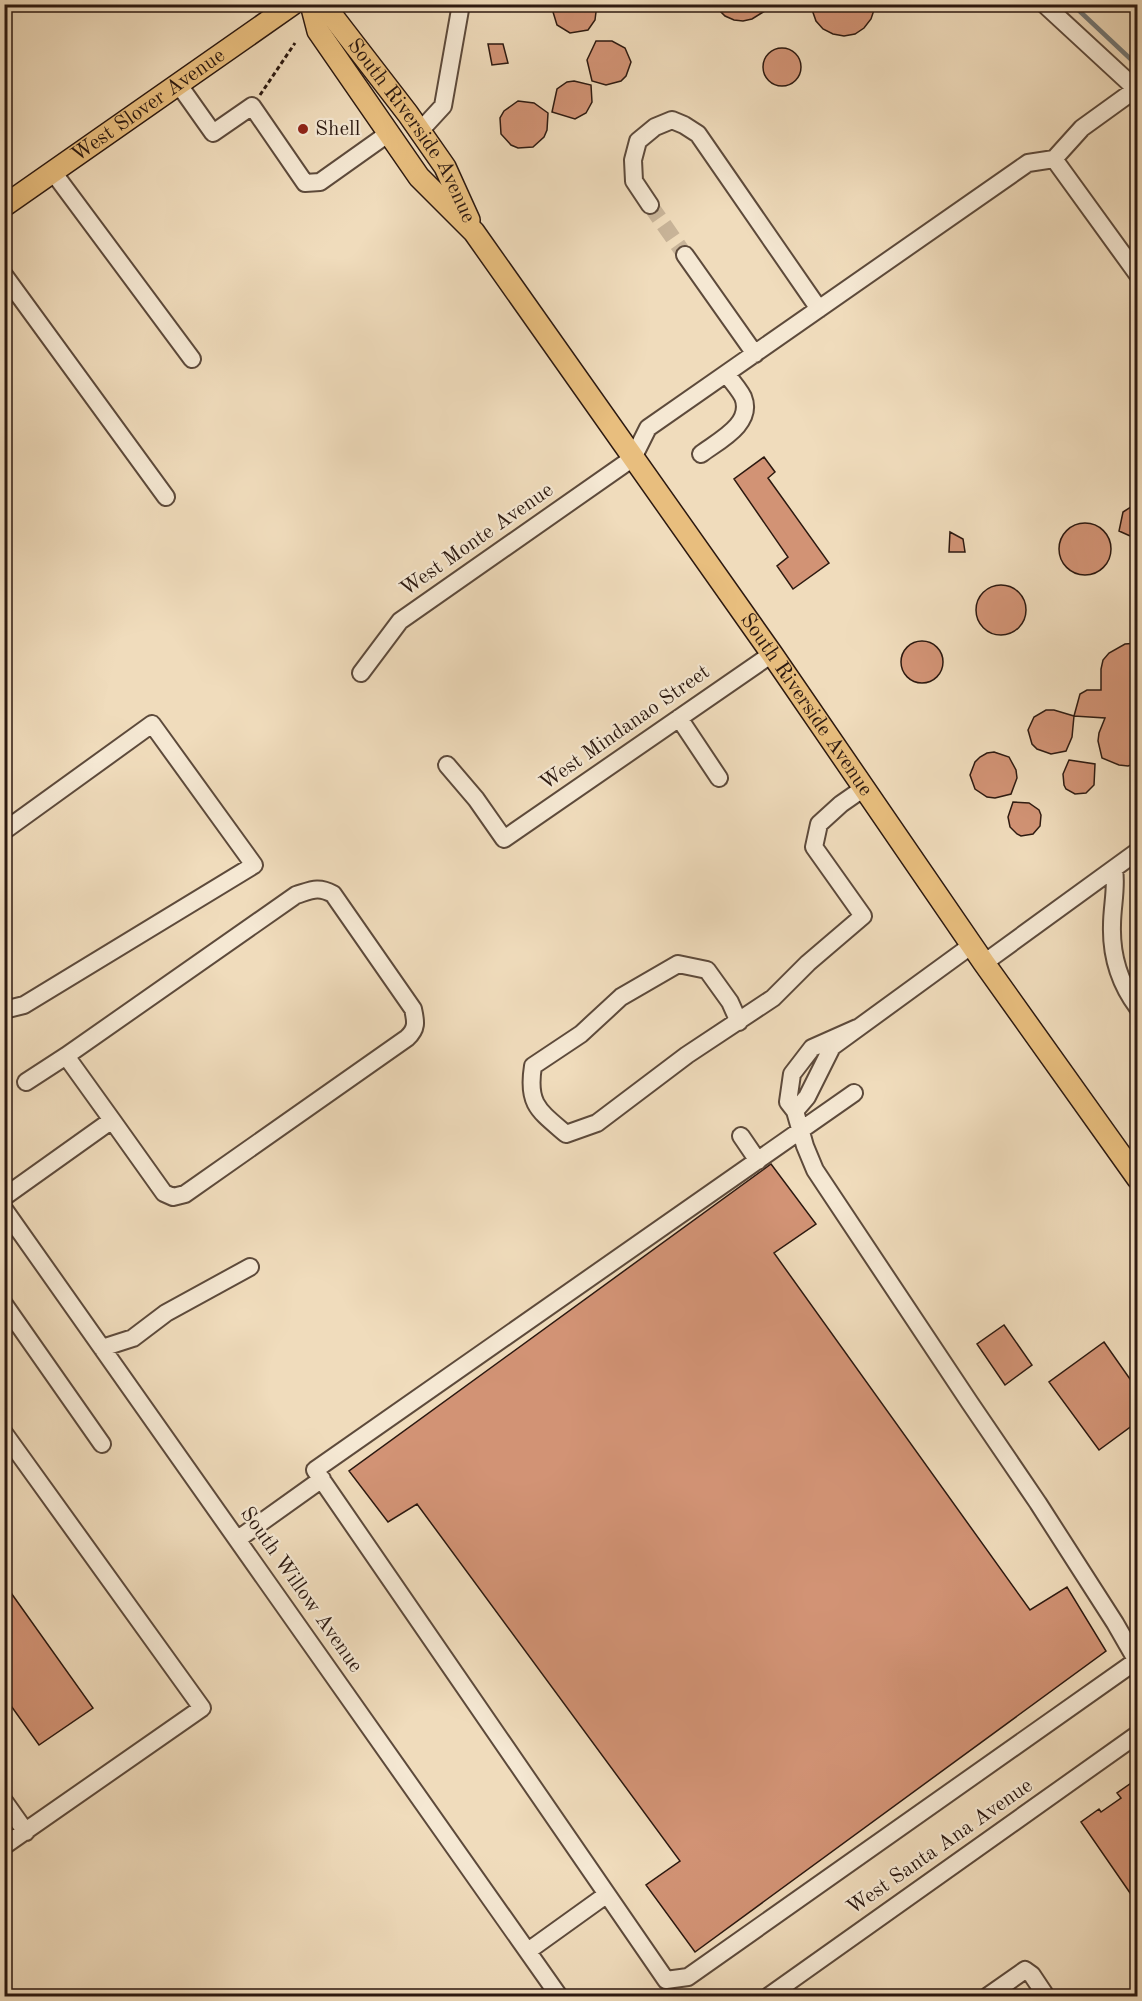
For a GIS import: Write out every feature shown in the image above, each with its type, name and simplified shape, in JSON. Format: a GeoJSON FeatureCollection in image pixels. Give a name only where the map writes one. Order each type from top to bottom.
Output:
{"type":"FeatureCollection","features":[{"type":"Feature","properties":{"kind":"main road","name":"West Slover Avenue"},"geometry":{"type":"LineString","coordinates":[[4,206],[293,4]]}},
{"type":"Feature","properties":{"kind":"main road","name":"South Riverside Avenue"},"geometry":{"type":"LineString","coordinates":[[311,4],[318,31],[419,177],[474,232],[771,654],[984,963],[1135,1169]]}},
{"type":"Feature","properties":{"kind":"main road","name":"South Riverside Avenue"},"geometry":{"type":"LineString","coordinates":[[319,4],[334,18],[446,167],[474,232]]}},
{"type":"Feature","properties":{"kind":"street"},"geometry":{"type":"LineString","coordinates":[[420,131],[443,106],[461,4]]}},
{"type":"Feature","properties":{"kind":"street"},"geometry":{"type":"LineString","coordinates":[[633,458],[648,428],[1028,163],[1054,159],[1082,128],[1137,89],[1044,4]]}},
{"type":"Feature","properties":{"kind":"street"},"geometry":{"type":"LineString","coordinates":[[179,85],[213,133],[252,106],[305,183],[320,182],[389,133]]}},
{"type":"Feature","properties":{"kind":"street"},"geometry":{"type":"LineString","coordinates":[[650,205],[634,181],[633,160],[638,141],[655,127],[672,120],[698,134],[819,309]]}},
{"type":"Feature","properties":{"kind":"street"},"geometry":{"type":"LineString","coordinates":[[1054,159],[1134,264]]}},
{"type":"Feature","properties":{"kind":"street"},"geometry":{"type":"LineString","coordinates":[[53,172],[192,359]]}},
{"type":"Feature","properties":{"kind":"street"},"geometry":{"type":"LineString","coordinates":[[685,255],[755,354]]}},
{"type":"Feature","properties":{"kind":"street"},"geometry":{"type":"LineString","coordinates":[[4,275],[166,497]]}},
{"type":"Feature","properties":{"kind":"street"},"geometry":{"type":"LineString","coordinates":[[701,454],[737,426],[744,416],[744,399],[726,374]]}},
{"type":"Feature","properties":{"kind":"street","name":"West Monte Avenue"},"geometry":{"type":"LineString","coordinates":[[361,673],[400,621],[633,458]]}},
{"type":"Feature","properties":{"kind":"street","name":"West Mindanao Street"},"geometry":{"type":"LineString","coordinates":[[447,765],[476,798],[504,839],[771,654]]}},
{"type":"Feature","properties":{"kind":"street"},"geometry":{"type":"LineString","coordinates":[[679,718],[719,778]]}},
{"type":"Feature","properties":{"kind":"street"},"geometry":{"type":"LineString","coordinates":[[4,831],[152,724],[254,865],[24,1005],[4,1010]]}},
{"type":"Feature","properties":{"kind":"street"},"geometry":{"type":"LineString","coordinates":[[740,1022],[730,1002],[707,970],[678,964],[621,997],[581,1034],[533,1066],[530,1087],[538,1111],[566,1134],[597,1123],[687,1055],[740,1022],[773,998],[808,963],[862,916],[814,847],[819,825],[841,804],[864,788]]}},
{"type":"Feature","properties":{"kind":"street"},"geometry":{"type":"LineString","coordinates":[[984,963],[1137,851]]}},
{"type":"Feature","properties":{"kind":"street"},"geometry":{"type":"LineString","coordinates":[[1114,869],[1116,879],[1112,925],[1113,953],[1125,990],[1137,1008]]}},
{"type":"Feature","properties":{"kind":"street"},"geometry":{"type":"LineString","coordinates":[[26,1082],[296,895],[312,890],[323,889],[333,894],[413,1009],[416,1022],[415,1031],[407,1038],[185,1194],[173,1197],[164,1193],[66,1056]]}},
{"type":"Feature","properties":{"kind":"street"},"geometry":{"type":"LineString","coordinates":[[854,1093],[800,1132],[315,1470],[666,1980],[688,1977],[1137,1662],[1115,1623],[1038,1503],[826,1188],[815,1170],[800,1132],[795,1111],[788,1102],[792,1074],[812,1048],[857,1028],[972,945]]}},
{"type":"Feature","properties":{"kind":"street"},"geometry":{"type":"LineString","coordinates":[[4,1197],[112,1120]]}},
{"type":"Feature","properties":{"kind":"street"},"geometry":{"type":"LineString","coordinates":[[741,1136],[758,1161]]}},
{"type":"Feature","properties":{"kind":"street","name":"South Willow Avenue"},"geometry":{"type":"LineString","coordinates":[[4,1209],[559,1996]]}},
{"type":"Feature","properties":{"kind":"street"},"geometry":{"type":"LineString","coordinates":[[102,1348],[133,1338],[166,1313],[250,1267]]}},
{"type":"Feature","properties":{"kind":"street"},"geometry":{"type":"LineString","coordinates":[[4,1304],[102,1444]]}},
{"type":"Feature","properties":{"kind":"street"},"geometry":{"type":"LineString","coordinates":[[4,1432],[202,1708],[4,1846]]}},
{"type":"Feature","properties":{"kind":"street"},"geometry":{"type":"LineString","coordinates":[[238,1539],[322,1479]]}},
{"type":"Feature","properties":{"kind":"street","name":"West Santa Ana Avenue"},"geometry":{"type":"LineString","coordinates":[[769,1996],[1137,1734]]}},
{"type":"Feature","properties":{"kind":"street"},"geometry":{"type":"LineString","coordinates":[[4,1801],[26,1832]]}},
{"type":"Feature","properties":{"kind":"street"},"geometry":{"type":"LineString","coordinates":[[528,1951],[606,1895]]}},
{"type":"Feature","properties":{"kind":"street"},"geometry":{"type":"LineString","coordinates":[[988,1996],[1025,1970],[1032,1975],[1046,1996]]}},
{"type":"Feature","properties":{"kind":"path"},"geometry":{"type":"LineString","coordinates":[[252,106],[295,43]]}},
{"type":"Feature","properties":{"kind":"building"},"geometry":{"type":"Polygon","coordinates":[[[554,4],[597,4],[595,20],[588,30],[570,33],[557,25],[553,12],[554,4]]]}},
{"type":"Feature","properties":{"kind":"building"},"geometry":{"type":"Polygon","coordinates":[[[713,4],[776,4],[752,19],[743,21],[725,16],[713,4]]]}},
{"type":"Feature","properties":{"kind":"building"},"geometry":{"type":"Polygon","coordinates":[[[810,4],[876,4],[871,19],[864,28],[855,34],[844,36],[823,29],[816,21],[810,4]]]}},
{"type":"Feature","properties":{"kind":"building"},"geometry":{"type":"Polygon","coordinates":[[[596,41],[612,41],[625,48],[631,62],[626,76],[621,81],[606,85],[592,81],[587,60],[596,41]]]}},
{"type":"Feature","properties":{"kind":"building"},"geometry":{"type":"Polygon","coordinates":[[[488,44],[503,44],[508,63],[492,65],[488,44]]]}},
{"type":"Feature","properties":{"kind":"building"},"geometry":{"type":"Polygon","coordinates":[[[782,48],[795,54],[801,67],[795,80],[782,86],[769,80],[763,67],[769,54],[782,48]]]}},
{"type":"Feature","properties":{"kind":"building"},"geometry":{"type":"Polygon","coordinates":[[[574,81],[591,85],[592,102],[586,113],[575,119],[552,112],[557,89],[567,82],[574,81]]]}},
{"type":"Feature","properties":{"kind":"building"},"geometry":{"type":"Polygon","coordinates":[[[518,101],[534,103],[548,113],[547,130],[544,137],[533,147],[518,148],[511,145],[501,134],[500,118],[504,111],[518,101]]]}},
{"type":"Feature","properties":{"kind":"building"},"geometry":{"type":"Polygon","coordinates":[[[764,457],[775,472],[768,478],[829,563],[793,589],[777,566],[788,557],[734,479],[764,457]]]}},
{"type":"Feature","properties":{"kind":"building"},"geometry":{"type":"Polygon","coordinates":[[[1137,503],[1137,539],[1119,531],[1123,512],[1137,503]]]}},
{"type":"Feature","properties":{"kind":"building"},"geometry":{"type":"Polygon","coordinates":[[[1085,523],[1095,525],[1103,531],[1109,539],[1111,549],[1109,559],[1103,567],[1095,573],[1085,575],[1075,573],[1067,567],[1061,559],[1059,549],[1061,539],[1067,531],[1075,525],[1085,523]]]}},
{"type":"Feature","properties":{"kind":"building"},"geometry":{"type":"Polygon","coordinates":[[[950,532],[963,539],[965,552],[949,552],[950,532]]]}},
{"type":"Feature","properties":{"kind":"building"},"geometry":{"type":"Polygon","coordinates":[[[1001,585],[1019,592],[1026,610],[1019,628],[1001,635],[983,628],[976,610],[983,592],[1001,585]]]}},
{"type":"Feature","properties":{"kind":"building"},"geometry":{"type":"Polygon","coordinates":[[[922,641],[930,642],[937,647],[942,654],[942,670],[937,677],[930,682],[922,683],[914,682],[907,677],[902,670],[901,662],[902,654],[907,647],[914,642],[922,641]]]}},
{"type":"Feature","properties":{"kind":"building"},"geometry":{"type":"Polygon","coordinates":[[[1137,643],[1137,763],[1128,766],[1119,765],[1102,758],[1098,741],[1105,718],[1074,716],[1080,694],[1087,690],[1101,690],[1101,669],[1103,660],[1109,653],[1125,644],[1137,643]]]}},
{"type":"Feature","properties":{"kind":"building"},"geometry":{"type":"Polygon","coordinates":[[[1046,710],[1074,716],[1072,737],[1066,751],[1051,754],[1037,749],[1032,744],[1028,730],[1034,717],[1046,710]]]}},
{"type":"Feature","properties":{"kind":"building"},"geometry":{"type":"Polygon","coordinates":[[[994,752],[1009,757],[1016,770],[1017,778],[1011,794],[995,798],[987,797],[975,789],[970,775],[975,762],[980,757],[994,752]]]}},
{"type":"Feature","properties":{"kind":"building"},"geometry":{"type":"Polygon","coordinates":[[[1069,760],[1095,764],[1094,785],[1086,793],[1075,794],[1066,789],[1063,774],[1069,760]]]}},
{"type":"Feature","properties":{"kind":"building"},"geometry":{"type":"Polygon","coordinates":[[[1013,802],[1029,803],[1039,810],[1040,826],[1033,834],[1021,836],[1010,827],[1008,817],[1013,802]]]}},
{"type":"Feature","properties":{"kind":"building"},"geometry":{"type":"Polygon","coordinates":[[[771,1164],[816,1224],[774,1253],[1030,1610],[1067,1587],[1106,1651],[695,1952],[646,1885],[680,1861],[417,1504],[388,1522],[349,1471],[771,1164]]]}},
{"type":"Feature","properties":{"kind":"building"},"geometry":{"type":"Polygon","coordinates":[[[1004,1325],[1032,1365],[1005,1385],[977,1344],[1004,1325]]]}},
{"type":"Feature","properties":{"kind":"building"},"geometry":{"type":"Polygon","coordinates":[[[1104,1342],[1137,1389],[1137,1422],[1099,1450],[1049,1382],[1104,1342]]]}},
{"type":"Feature","properties":{"kind":"building"},"geometry":{"type":"Polygon","coordinates":[[[4,1583],[93,1708],[39,1745],[4,1696],[4,1583]]]}},
{"type":"Feature","properties":{"kind":"building"},"geometry":{"type":"Polygon","coordinates":[[[1137,1779],[1137,1903],[1081,1822],[1099,1809],[1101,1812],[1121,1798],[1117,1793],[1137,1779]]]}},
{"type":"Feature","properties":{"kind":"waterway"},"geometry":{"type":"LineString","coordinates":[[1072,4],[1138,66]]}},
{"type":"Feature","properties":{"kind":"tunnel"},"geometry":{"type":"LineString","coordinates":[[650,205],[685,255]]}},
{"type":"Feature","properties":{"kind":"place","name":"Shell"},"geometry":{"type":"Point","coordinates":[303,129]}}]}
